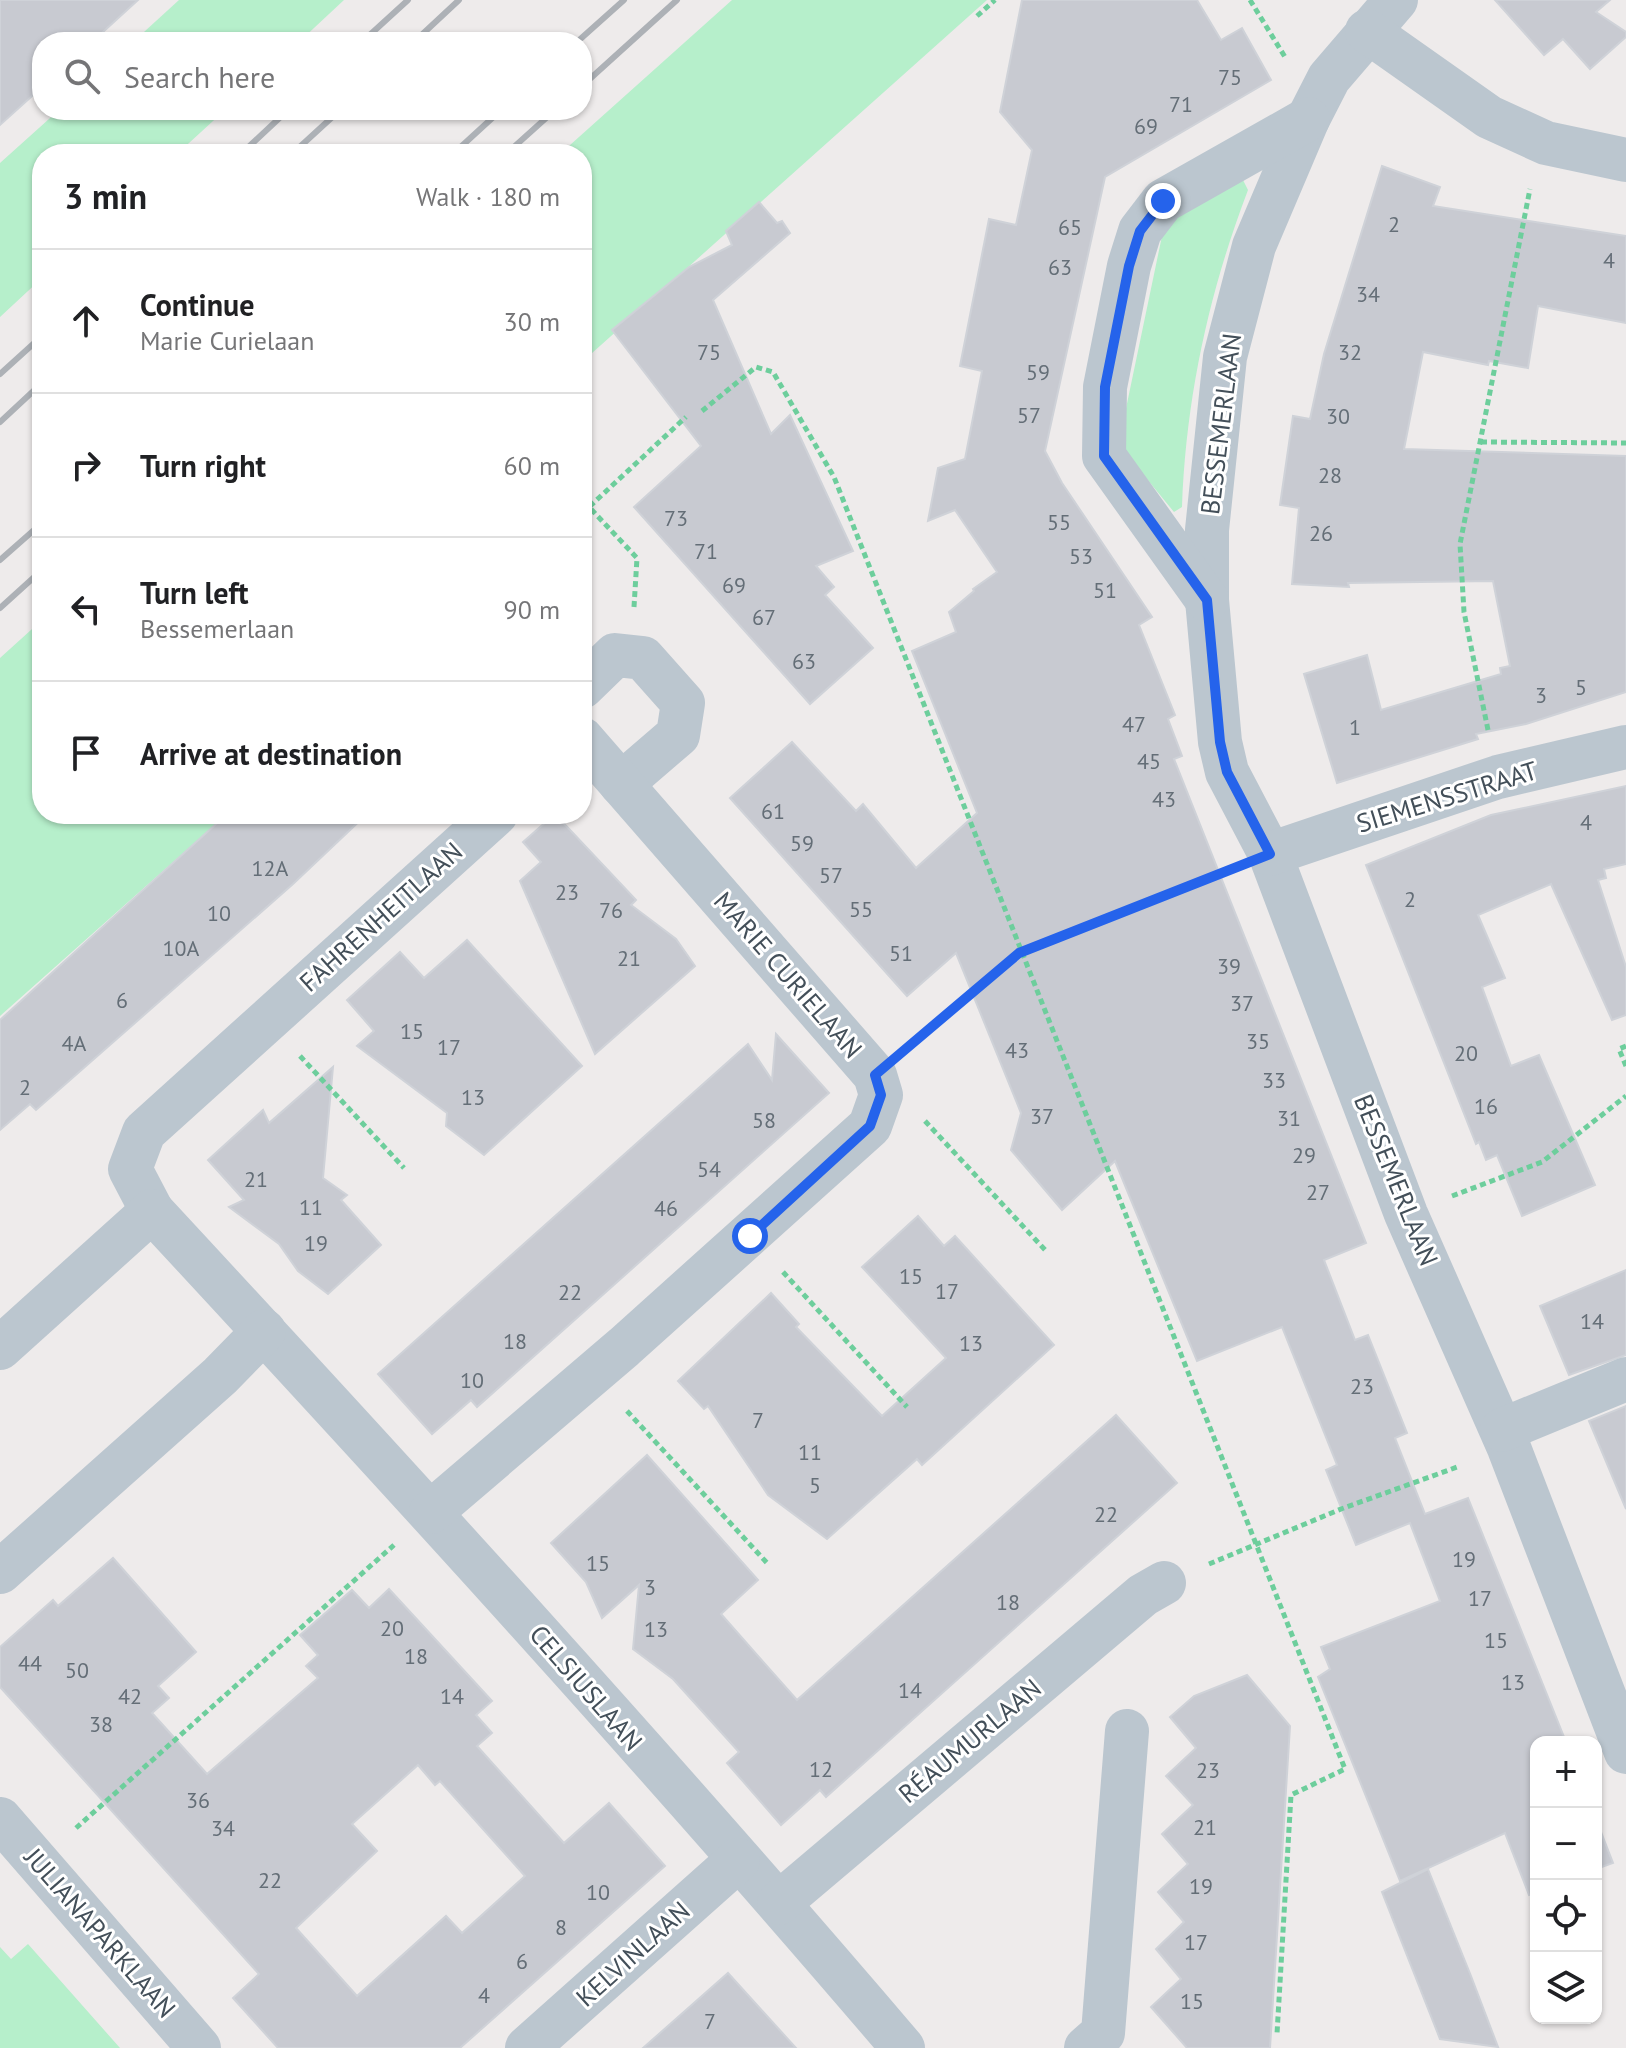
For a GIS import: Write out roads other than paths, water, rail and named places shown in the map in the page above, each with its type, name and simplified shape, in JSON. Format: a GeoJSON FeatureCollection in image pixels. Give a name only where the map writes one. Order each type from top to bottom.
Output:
{"type":"FeatureCollection","features":[{"type":"Feature","properties":{"kind":"street","name":"BESSEMERLAAN"},"geometry":{"type":"LineString","coordinates":[[1382,16],[1329,78],[1308,119],[1254,246],[1225,357],[1207,530],[1207,600],[1220,742],[1227,772],[1270,854],[1406,1214],[1505,1439],[1626,1752]]}},
{"type":"Feature","properties":{"kind":"street"},"geometry":{"type":"LineString","coordinates":[[1382,16],[1489,117],[1546,143],[1626,160]]}},
{"type":"Feature","properties":{"kind":"street"},"geometry":{"type":"LineString","coordinates":[[1207,600],[1104,456],[1105,387],[1129,266],[1140,231],[1163,201],[1308,119]]}},
{"type":"Feature","properties":{"kind":"street"},"geometry":{"type":"LineString","coordinates":[[592,677],[615,655],[643,658],[683,703],[678,735],[621,784]]}},
{"type":"Feature","properties":{"kind":"street","name":"SIEMENSSTRAAT"},"geometry":{"type":"LineString","coordinates":[[1270,854],[1498,777],[1626,747]]}},
{"type":"Feature","properties":{"kind":"street","name":"MARIE CURIELAAN"},"geometry":{"type":"LineString","coordinates":[[431,1512],[750,1236],[870,1126],[881,1095],[875,1075],[592,751]]}},
{"type":"Feature","properties":{"kind":"street","name":"FAHRENHEITLAAN"},"geometry":{"type":"LineString","coordinates":[[152,1211],[130,1169],[144,1132],[485,824]]}},
{"type":"Feature","properties":{"kind":"street"},"geometry":{"type":"LineString","coordinates":[[0,1348],[152,1211]]}},
{"type":"Feature","properties":{"kind":"street","name":"CELSIUSLAAN"},"geometry":{"type":"LineString","coordinates":[[152,1211],[431,1512],[779,1903],[903,2048]]}},
{"type":"Feature","properties":{"kind":"street"},"geometry":{"type":"LineString","coordinates":[[0,1572],[220,1376],[264,1331]]}},
{"type":"Feature","properties":{"kind":"street"},"geometry":{"type":"LineString","coordinates":[[1505,1439],[1626,1379]]}},
{"type":"Feature","properties":{"kind":"street","name":"RÉAUMURLAAN"},"geometry":{"type":"LineString","coordinates":[[779,1903],[1143,1595],[1164,1583]]}},
{"type":"Feature","properties":{"kind":"street"},"geometry":{"type":"LineString","coordinates":[[1086,2048],[1103,2033],[1127,1731]]}},
{"type":"Feature","properties":{"kind":"street","name":"JULIANAPARKLAAN"},"geometry":{"type":"LineString","coordinates":[[0,1819],[199,2048]]}},
{"type":"Feature","properties":{"kind":"street","name":"KELVINLAAN"},"geometry":{"type":"LineString","coordinates":[[527,2048],[738,1860]]}},
{"type":"Feature","properties":{"kind":"railway"},"geometry":{"type":"LineString","coordinates":[[373,32],[408,0]]}},
{"type":"Feature","properties":{"kind":"railway"},"geometry":{"type":"LineString","coordinates":[[425,32],[459,0]]}},
{"type":"Feature","properties":{"kind":"railway"},"geometry":{"type":"LineString","coordinates":[[588,32],[624,0]]}},
{"type":"Feature","properties":{"kind":"railway"},"geometry":{"type":"LineString","coordinates":[[592,77],[677,0]]}},
{"type":"Feature","properties":{"kind":"railway"},"geometry":{"type":"LineString","coordinates":[[252,144],[277,120]]}},
{"type":"Feature","properties":{"kind":"railway"},"geometry":{"type":"LineString","coordinates":[[303,144],[329,120]]}},
{"type":"Feature","properties":{"kind":"railway"},"geometry":{"type":"LineString","coordinates":[[464,144],[490,120]]}},
{"type":"Feature","properties":{"kind":"railway"},"geometry":{"type":"LineString","coordinates":[[517,144],[544,120]]}},
{"type":"Feature","properties":{"kind":"railway"},"geometry":{"type":"LineString","coordinates":[[0,374],[32,345]]}},
{"type":"Feature","properties":{"kind":"railway"},"geometry":{"type":"LineString","coordinates":[[0,422],[32,392]]}},
{"type":"Feature","properties":{"kind":"railway"},"geometry":{"type":"LineString","coordinates":[[0,560],[32,532]]}},
{"type":"Feature","properties":{"kind":"railway"},"geometry":{"type":"LineString","coordinates":[[0,608],[32,579]]}}]}
